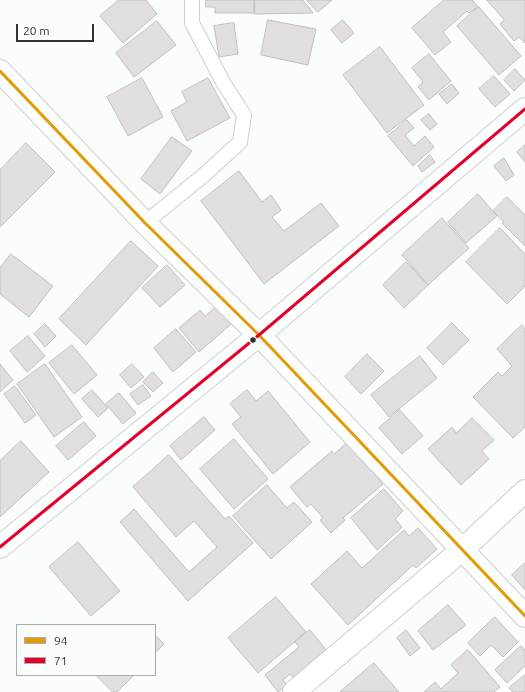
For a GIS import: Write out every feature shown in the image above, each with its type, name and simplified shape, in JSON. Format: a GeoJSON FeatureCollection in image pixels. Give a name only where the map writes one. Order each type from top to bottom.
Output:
{"type":"FeatureCollection","features":[{"type":"Feature","properties":{"kind":"street"},"geometry":{"type":"LineString","coordinates":[[0,71],[145,224],[259,335],[525,616]]}},
{"type":"Feature","properties":{"kind":"street"},"geometry":{"type":"LineString","coordinates":[[0,547],[259,335],[525,109]]}},
{"type":"Feature","properties":{"kind":"street"},"geometry":{"type":"LineString","coordinates":[[294,692],[463,549],[525,491]]}},
{"type":"Feature","properties":{"kind":"lane"},"geometry":{"type":"LineString","coordinates":[[145,224],[240,142],[244,115],[224,84],[192,22],[192,0]]}},
{"type":"Feature","properties":{"kind":"building"},"geometry":{"type":"Polygon","coordinates":[[[119,0],[146,0],[157,14],[123,43],[100,16],[119,0]]]}},
{"type":"Feature","properties":{"kind":"building"},"geometry":{"type":"Polygon","coordinates":[[[206,0],[254,0],[254,13],[215,13],[215,7],[206,7],[206,0]]]}},
{"type":"Feature","properties":{"kind":"building"},"geometry":{"type":"Polygon","coordinates":[[[255,0],[303,0],[313,13],[255,14],[255,0]]]}},
{"type":"Feature","properties":{"kind":"building"},"geometry":{"type":"Polygon","coordinates":[[[307,0],[332,0],[318,12],[307,0]]]}},
{"type":"Feature","properties":{"kind":"building"},"geometry":{"type":"Polygon","coordinates":[[[444,0],[472,0],[478,7],[469,13],[467,11],[443,32],[451,42],[435,55],[412,28],[444,0]]]}},
{"type":"Feature","properties":{"kind":"building"},"geometry":{"type":"Polygon","coordinates":[[[487,0],[525,0],[525,43],[519,37],[514,41],[500,24],[504,20],[487,0]]]}},
{"type":"Feature","properties":{"kind":"building"},"geometry":{"type":"Polygon","coordinates":[[[479,7],[521,56],[499,75],[457,26],[479,7]]]}},
{"type":"Feature","properties":{"kind":"building"},"geometry":{"type":"Polygon","coordinates":[[[268,20],[316,29],[308,65],[261,55],[268,20]]]}},
{"type":"Feature","properties":{"kind":"building"},"geometry":{"type":"Polygon","coordinates":[[[343,20],[354,33],[342,43],[331,30],[343,20]]]}},
{"type":"Feature","properties":{"kind":"building"},"geometry":{"type":"Polygon","coordinates":[[[157,21],[176,45],[134,77],[116,53],[157,21]]]}},
{"type":"Feature","properties":{"kind":"building"},"geometry":{"type":"Polygon","coordinates":[[[234,23],[238,54],[219,57],[214,26],[234,23]]]}},
{"type":"Feature","properties":{"kind":"building"},"geometry":{"type":"Polygon","coordinates":[[[380,47],[424,105],[387,133],[343,75],[380,47]]]}},
{"type":"Feature","properties":{"kind":"building"},"geometry":{"type":"Polygon","coordinates":[[[429,54],[451,81],[429,100],[418,87],[423,82],[412,68],[429,54]]]}},
{"type":"Feature","properties":{"kind":"building"},"geometry":{"type":"Polygon","coordinates":[[[515,69],[525,80],[514,91],[504,80],[515,69]]]}},
{"type":"Feature","properties":{"kind":"building"},"geometry":{"type":"Polygon","coordinates":[[[494,76],[510,94],[495,107],[479,89],[494,76]]]}},
{"type":"Feature","properties":{"kind":"building"},"geometry":{"type":"Polygon","coordinates":[[[142,78],[163,117],[128,136],[107,97],[142,78]]]}},
{"type":"Feature","properties":{"kind":"building"},"geometry":{"type":"Polygon","coordinates":[[[208,78],[230,118],[187,141],[171,111],[187,102],[182,92],[208,78]]]}},
{"type":"Feature","properties":{"kind":"building"},"geometry":{"type":"Polygon","coordinates":[[[452,84],[459,93],[447,104],[439,94],[452,84]]]}},
{"type":"Feature","properties":{"kind":"building"},"geometry":{"type":"Polygon","coordinates":[[[429,114],[437,124],[430,130],[421,120],[429,114]]]}},
{"type":"Feature","properties":{"kind":"building"},"geometry":{"type":"Polygon","coordinates":[[[407,120],[414,128],[405,135],[414,146],[425,136],[434,147],[413,166],[388,136],[407,120]]]}},
{"type":"Feature","properties":{"kind":"building"},"geometry":{"type":"Polygon","coordinates":[[[172,137],[192,151],[160,194],[141,179],[172,137]]]}},
{"type":"Feature","properties":{"kind":"building"},"geometry":{"type":"Polygon","coordinates":[[[26,143],[55,172],[0,227],[0,170],[26,143]]]}},
{"type":"Feature","properties":{"kind":"building"},"geometry":{"type":"Polygon","coordinates":[[[525,145],[525,162],[517,152],[525,145]]]}},
{"type":"Feature","properties":{"kind":"building"},"geometry":{"type":"Polygon","coordinates":[[[430,155],[435,162],[422,172],[418,166],[430,155]]]}},
{"type":"Feature","properties":{"kind":"building"},"geometry":{"type":"Polygon","coordinates":[[[504,158],[514,175],[506,181],[494,166],[504,158]]]}},
{"type":"Feature","properties":{"kind":"building"},"geometry":{"type":"Polygon","coordinates":[[[239,171],[262,202],[271,195],[281,210],[272,217],[284,231],[321,203],[339,226],[264,284],[201,201],[239,171]]]}},
{"type":"Feature","properties":{"kind":"building"},"geometry":{"type":"Polygon","coordinates":[[[478,194],[497,216],[466,243],[448,222],[478,194]]]}},
{"type":"Feature","properties":{"kind":"building"},"geometry":{"type":"Polygon","coordinates":[[[507,197],[525,215],[525,246],[502,223],[504,222],[493,211],[507,197]]]}},
{"type":"Feature","properties":{"kind":"building"},"geometry":{"type":"Polygon","coordinates":[[[442,218],[469,248],[428,285],[402,255],[442,218]]]}},
{"type":"Feature","properties":{"kind":"building"},"geometry":{"type":"Polygon","coordinates":[[[500,228],[525,254],[525,286],[507,304],[466,262],[500,228]]]}},
{"type":"Feature","properties":{"kind":"building"},"geometry":{"type":"Polygon","coordinates":[[[131,241],[158,266],[86,345],[59,319],[131,241]]]}},
{"type":"Feature","properties":{"kind":"building"},"geometry":{"type":"Polygon","coordinates":[[[11,254],[53,286],[29,317],[0,294],[0,268],[11,254]]]}},
{"type":"Feature","properties":{"kind":"building"},"geometry":{"type":"Polygon","coordinates":[[[406,262],[428,285],[404,308],[383,285],[406,262]]]}},
{"type":"Feature","properties":{"kind":"building"},"geometry":{"type":"Polygon","coordinates":[[[167,265],[185,285],[160,307],[142,288],[167,265]]]}},
{"type":"Feature","properties":{"kind":"building"},"geometry":{"type":"Polygon","coordinates":[[[222,301],[237,319],[199,352],[179,328],[200,310],[205,316],[222,301]]]}},
{"type":"Feature","properties":{"kind":"building"},"geometry":{"type":"Polygon","coordinates":[[[452,323],[469,340],[443,365],[427,348],[452,323]]]}},
{"type":"Feature","properties":{"kind":"building"},"geometry":{"type":"Polygon","coordinates":[[[45,324],[56,336],[45,347],[34,334],[45,324]]]}},
{"type":"Feature","properties":{"kind":"building"},"geometry":{"type":"Polygon","coordinates":[[[522,325],[525,329],[525,427],[513,438],[473,397],[498,372],[502,376],[512,366],[497,349],[522,325]]]}},
{"type":"Feature","properties":{"kind":"building"},"geometry":{"type":"Polygon","coordinates":[[[176,329],[196,352],[173,372],[154,348],[176,329]]]}},
{"type":"Feature","properties":{"kind":"building"},"geometry":{"type":"Polygon","coordinates":[[[28,336],[45,356],[27,372],[10,351],[28,336]]]}},
{"type":"Feature","properties":{"kind":"building"},"geometry":{"type":"Polygon","coordinates":[[[72,345],[97,375],[74,394],[49,363],[72,345]]]}},
{"type":"Feature","properties":{"kind":"building"},"geometry":{"type":"Polygon","coordinates":[[[367,354],[384,371],[361,394],[345,377],[367,354]]]}},
{"type":"Feature","properties":{"kind":"building"},"geometry":{"type":"Polygon","coordinates":[[[420,356],[437,378],[389,417],[371,395],[420,356]]]}},
{"type":"Feature","properties":{"kind":"building"},"geometry":{"type":"Polygon","coordinates":[[[0,364],[13,380],[0,392],[0,364]]]}},
{"type":"Feature","properties":{"kind":"building"},"geometry":{"type":"Polygon","coordinates":[[[45,364],[82,417],[54,437],[17,384],[45,364]]]}},
{"type":"Feature","properties":{"kind":"building"},"geometry":{"type":"Polygon","coordinates":[[[132,364],[144,377],[131,388],[120,375],[132,364]]]}},
{"type":"Feature","properties":{"kind":"building"},"geometry":{"type":"Polygon","coordinates":[[[153,372],[163,383],[153,392],[143,382],[153,372]]]}},
{"type":"Feature","properties":{"kind":"building"},"geometry":{"type":"Polygon","coordinates":[[[143,385],[151,396],[138,405],[130,394],[143,385]]]}},
{"type":"Feature","properties":{"kind":"building"},"geometry":{"type":"Polygon","coordinates":[[[15,386],[36,415],[25,423],[4,394],[15,386]]]}},
{"type":"Feature","properties":{"kind":"building"},"geometry":{"type":"Polygon","coordinates":[[[92,390],[108,408],[98,417],[82,399],[92,390]]]}},
{"type":"Feature","properties":{"kind":"building"},"geometry":{"type":"Polygon","coordinates":[[[247,390],[256,401],[268,391],[310,442],[273,474],[232,424],[241,417],[230,404],[247,390]]]}},
{"type":"Feature","properties":{"kind":"building"},"geometry":{"type":"Polygon","coordinates":[[[119,393],[136,413],[123,424],[106,404],[119,393]]]}},
{"type":"Feature","properties":{"kind":"building"},"geometry":{"type":"Polygon","coordinates":[[[400,410],[423,436],[402,454],[379,428],[400,410]]]}},
{"type":"Feature","properties":{"kind":"building"},"geometry":{"type":"Polygon","coordinates":[[[204,417],[215,430],[181,460],[170,446],[204,417]]]}},
{"type":"Feature","properties":{"kind":"building"},"geometry":{"type":"Polygon","coordinates":[[[472,418],[494,440],[482,451],[489,459],[461,485],[428,449],[452,427],[456,433],[472,418]]]}},
{"type":"Feature","properties":{"kind":"building"},"geometry":{"type":"Polygon","coordinates":[[[84,422],[96,436],[68,460],[56,446],[84,422]]]}},
{"type":"Feature","properties":{"kind":"building"},"geometry":{"type":"Polygon","coordinates":[[[234,439],[268,479],[234,509],[200,469],[234,439]]]}},
{"type":"Feature","properties":{"kind":"building"},"geometry":{"type":"Polygon","coordinates":[[[21,441],[49,472],[0,517],[0,461],[21,441]]]}},
{"type":"Feature","properties":{"kind":"building"},"geometry":{"type":"Polygon","coordinates":[[[348,442],[383,484],[343,518],[345,520],[331,533],[320,520],[323,518],[311,504],[307,507],[290,487],[332,451],[334,454],[348,442]]]}},
{"type":"Feature","properties":{"kind":"building"},"geometry":{"type":"Polygon","coordinates":[[[169,455],[225,519],[229,516],[253,543],[188,601],[120,522],[134,509],[189,572],[217,547],[194,521],[176,537],[133,487],[169,455]]]}},
{"type":"Feature","properties":{"kind":"building"},"geometry":{"type":"Polygon","coordinates":[[[267,485],[287,508],[294,502],[312,522],[271,559],[233,516],[267,485]]]}},
{"type":"Feature","properties":{"kind":"building"},"geometry":{"type":"Polygon","coordinates":[[[384,489],[403,511],[395,519],[402,527],[377,550],[351,518],[384,489]]]}},
{"type":"Feature","properties":{"kind":"building"},"geometry":{"type":"Polygon","coordinates":[[[418,528],[437,549],[416,568],[413,565],[348,625],[311,584],[347,551],[362,568],[404,530],[409,536],[418,528]]]}},
{"type":"Feature","properties":{"kind":"building"},"geometry":{"type":"Polygon","coordinates":[[[78,542],[120,591],[91,616],[49,567],[78,542]]]}},
{"type":"Feature","properties":{"kind":"building"},"geometry":{"type":"Polygon","coordinates":[[[525,563],[525,590],[512,575],[525,563]]]}},
{"type":"Feature","properties":{"kind":"building"},"geometry":{"type":"Polygon","coordinates":[[[276,597],[306,632],[258,673],[228,638],[276,597]]]}},
{"type":"Feature","properties":{"kind":"building"},"geometry":{"type":"Polygon","coordinates":[[[448,605],[466,625],[433,650],[418,631],[448,605]]]}},
{"type":"Feature","properties":{"kind":"building"},"geometry":{"type":"Polygon","coordinates":[[[495,617],[518,642],[503,657],[491,645],[480,656],[468,643],[495,617]]]}},
{"type":"Feature","properties":{"kind":"building"},"geometry":{"type":"Polygon","coordinates":[[[310,630],[327,651],[294,679],[290,674],[283,680],[287,685],[278,692],[265,675],[299,647],[295,642],[310,630]]]}},
{"type":"Feature","properties":{"kind":"building"},"geometry":{"type":"Polygon","coordinates":[[[406,630],[420,648],[410,656],[397,638],[406,630]]]}},
{"type":"Feature","properties":{"kind":"building"},"geometry":{"type":"Polygon","coordinates":[[[156,636],[164,644],[156,652],[156,636]]]}},
{"type":"Feature","properties":{"kind":"building"},"geometry":{"type":"Polygon","coordinates":[[[521,646],[525,650],[525,666],[507,683],[495,670],[521,646]]]}},
{"type":"Feature","properties":{"kind":"building"},"geometry":{"type":"Polygon","coordinates":[[[468,650],[500,687],[494,692],[424,692],[435,682],[441,689],[458,673],[451,665],[468,650]]]}},
{"type":"Feature","properties":{"kind":"building"},"geometry":{"type":"Polygon","coordinates":[[[374,663],[399,692],[340,692],[374,663]]]}},
{"type":"Feature","properties":{"kind":"building"},"geometry":{"type":"Polygon","coordinates":[[[525,675],[525,692],[513,692],[509,688],[525,675]]]}},
{"type":"Feature","properties":{"kind":"building"},"geometry":{"type":"Polygon","coordinates":[[[97,676],[133,676],[117,692],[113,692],[97,676]]]}},
{"type":"Feature","properties":{"kind":"transit line","name":"94"},"geometry":{"type":"LineString","coordinates":[[0,71],[145,223],[259,335],[525,616]]}},
{"type":"Feature","properties":{"kind":"transit line","name":"71"},"geometry":{"type":"LineString","coordinates":[[0,547],[259,335],[525,109]]}}]}
